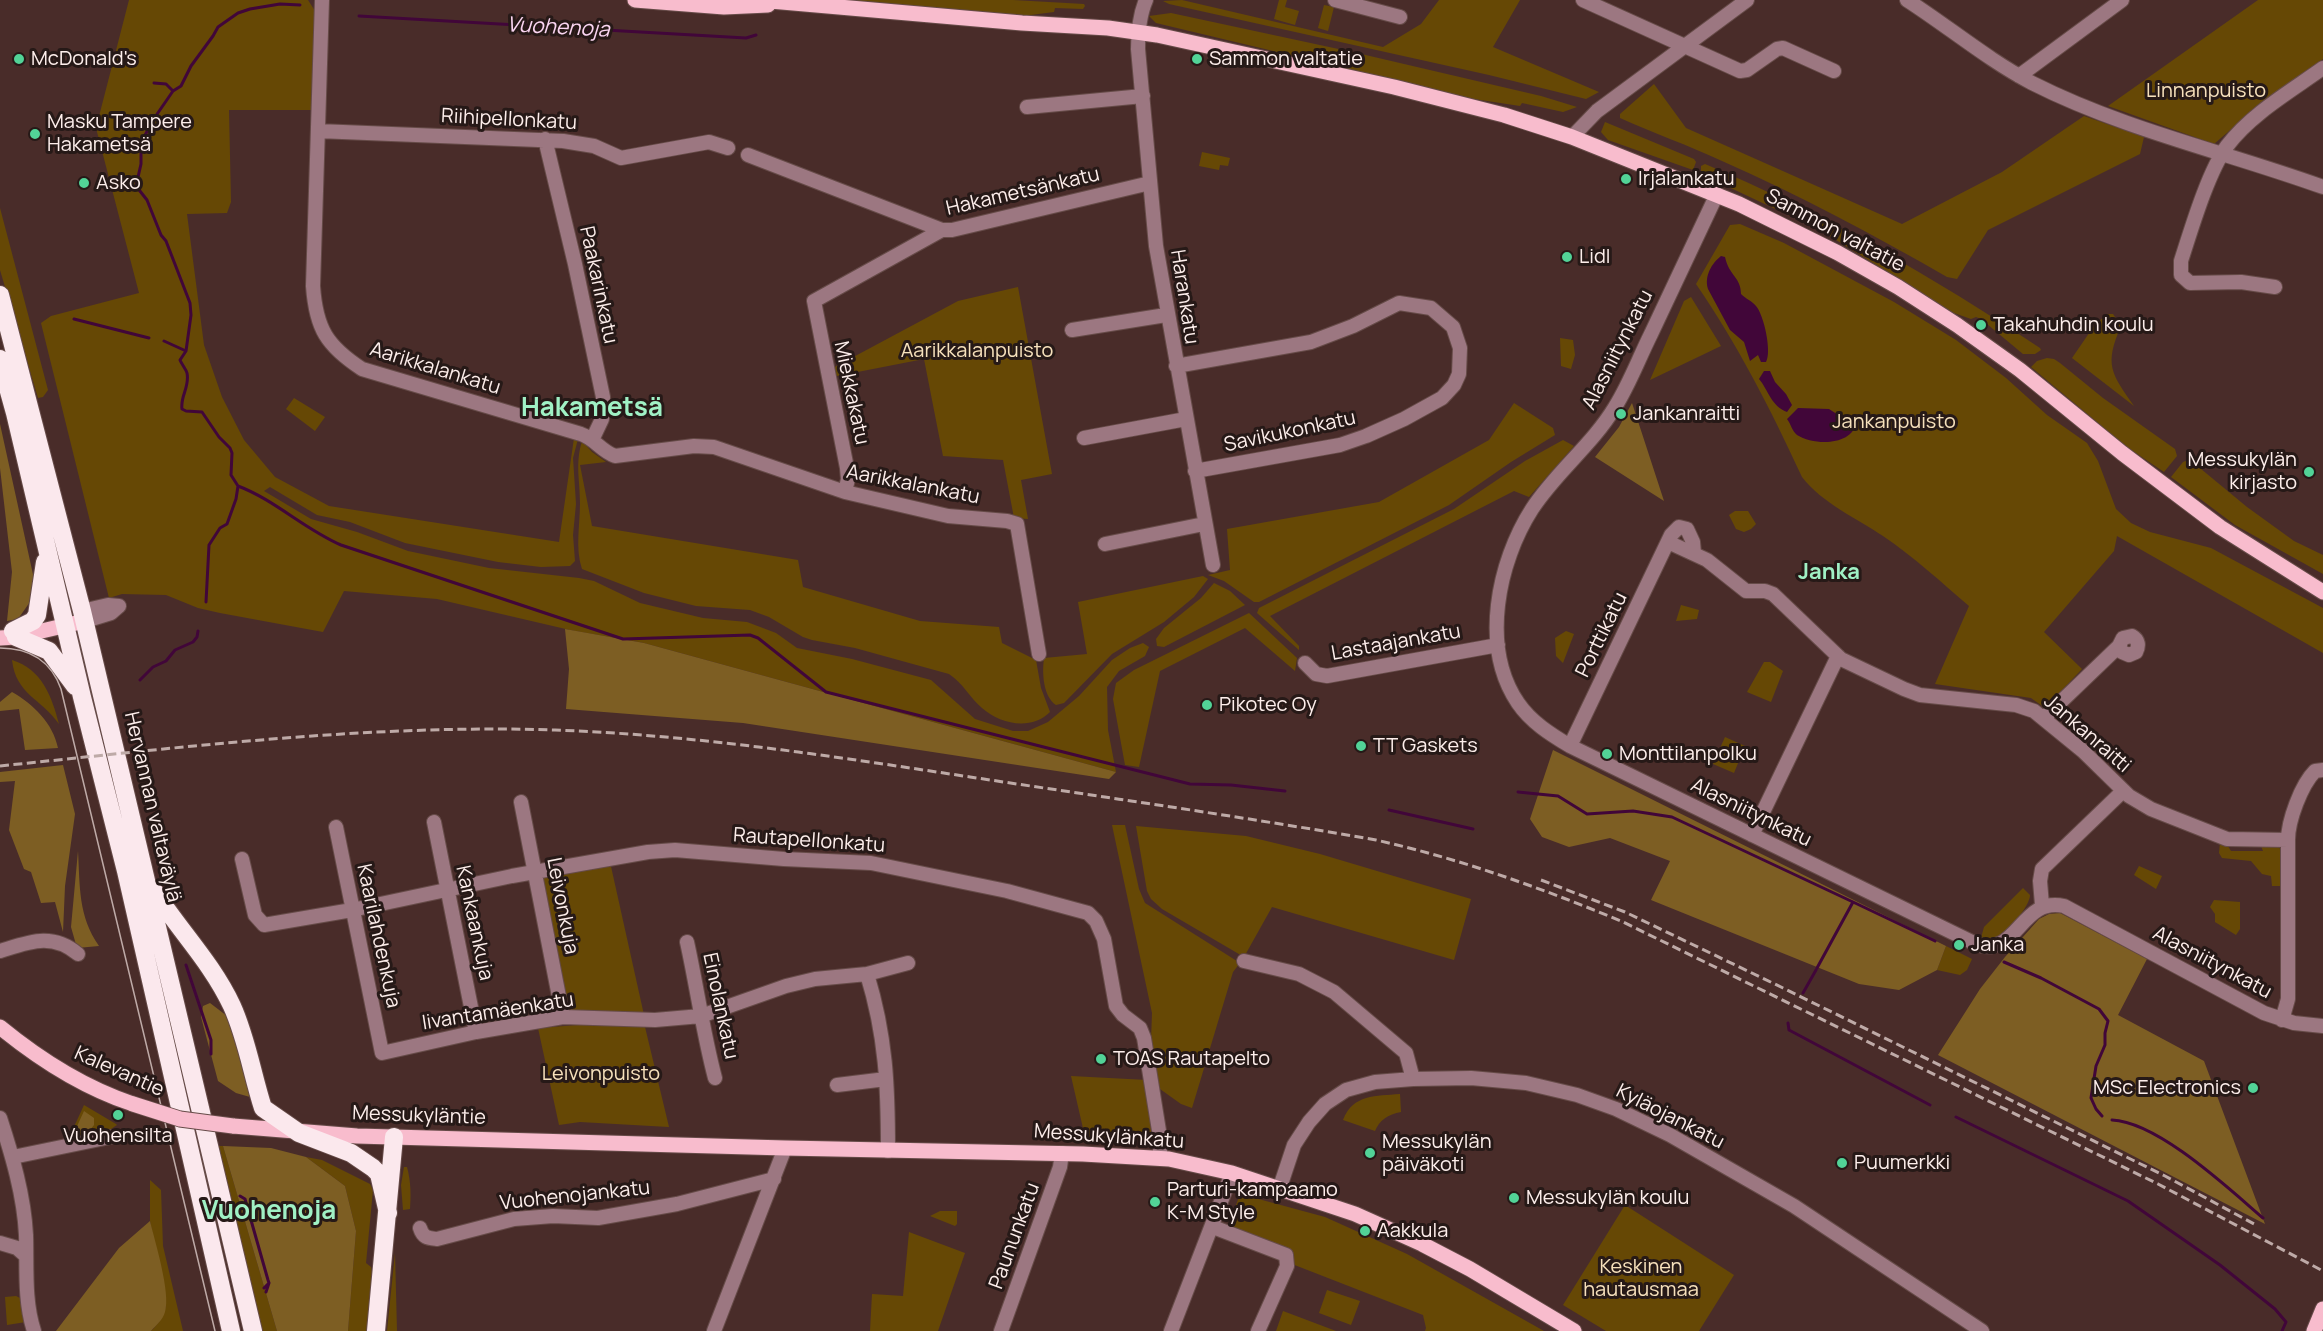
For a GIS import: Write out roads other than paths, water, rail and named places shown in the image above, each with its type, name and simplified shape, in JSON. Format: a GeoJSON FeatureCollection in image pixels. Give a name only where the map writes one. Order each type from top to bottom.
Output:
{"type":"FeatureCollection","features":[{"type":"Feature","properties":{"kind":"highway","name":"Hervannan valtaväylä"},"geometry":{"type":"LineString","coordinates":[[0,295],[84,616],[253,1331]]}},
{"type":"Feature","properties":{"kind":"highway","name":"Hervannan valtaväylä"},"geometry":{"type":"LineString","coordinates":[[0,359],[126,871],[231,1331]]}},
{"type":"Feature","properties":{"kind":"highway"},"geometry":{"type":"LineString","coordinates":[[7,635],[33,621],[40,610],[46,546]]}},
{"type":"Feature","properties":{"kind":"highway"},"geometry":{"type":"LineString","coordinates":[[7,635],[49,651],[82,697]]}},
{"type":"Feature","properties":{"kind":"highway"},"geometry":{"type":"LineString","coordinates":[[147,880],[211,968],[232,1006],[249,1053],[263,1108],[299,1133],[351,1153],[373,1168],[379,1174],[388,1213]]}},
{"type":"Feature","properties":{"kind":"highway"},"geometry":{"type":"LineString","coordinates":[[376,1331],[394,1137]]}},
{"type":"Feature","properties":{"kind":"main road","name":"Sammon valtatie"},"geometry":{"type":"LineString","coordinates":[[635,0],[724,7],[789,4]]}},
{"type":"Feature","properties":{"kind":"main road","name":"Sammon valtatie"},"geometry":{"type":"LineString","coordinates":[[759,0],[1138,32],[1199,43],[1394,87],[1514,118],[1572,137],[1717,194],[1838,253],[1957,325],[2020,370],[2122,453],[2220,527],[2323,592]]}},
{"type":"Feature","properties":{"kind":"main road"},"geometry":{"type":"LineString","coordinates":[[7,635],[84,616]]}},
{"type":"Feature","properties":{"kind":"main road","name":"Kalevantie"},"geometry":{"type":"LineString","coordinates":[[0,1027],[88,1085],[133,1104],[180,1119],[233,1126]]}},
{"type":"Feature","properties":{"kind":"main road","name":"Messukyläntie"},"geometry":{"type":"LineString","coordinates":[[233,1126],[299,1133],[603,1142]]}},
{"type":"Feature","properties":{"kind":"main road","name":"Messukylänkatu"},"geometry":{"type":"LineString","coordinates":[[603,1142],[888,1151],[1062,1153],[1159,1158],[1232,1173],[1280,1187],[1355,1214],[1422,1244],[1470,1269],[1574,1331]]}},
{"type":"Feature","properties":{"kind":"street","name":"Aarikkalankatu"},"geometry":{"type":"LineString","coordinates":[[322,0],[314,306],[324,335],[340,354],[362,369],[593,438],[607,453],[615,456],[694,446],[714,447],[845,492],[948,516],[1007,521],[1017,524],[1040,654]]}},
{"type":"Feature","properties":{"kind":"street","name":"Harankatu"},"geometry":{"type":"LineString","coordinates":[[1146,0],[1141,12],[1138,32],[1156,246],[1166,315],[1213,565]]}},
{"type":"Feature","properties":{"kind":"street"},"geometry":{"type":"LineString","coordinates":[[1335,0],[1400,17]]}},
{"type":"Feature","properties":{"kind":"street"},"geometry":{"type":"LineString","coordinates":[[1583,0],[1740,71],[1747,70],[1777,49],[1783,48],[1834,72]]}},
{"type":"Feature","properties":{"kind":"street"},"geometry":{"type":"LineString","coordinates":[[1572,137],[1597,111],[1683,45],[1747,0]]}},
{"type":"Feature","properties":{"kind":"street"},"geometry":{"type":"LineString","coordinates":[[1907,0],[2019,76],[2047,90],[2111,117],[2323,188]]}},
{"type":"Feature","properties":{"kind":"street"},"geometry":{"type":"LineString","coordinates":[[2019,76],[2122,0]]}},
{"type":"Feature","properties":{"kind":"street"},"geometry":{"type":"LineString","coordinates":[[2275,287],[2241,282],[2194,283],[2186,281],[2181,275],[2183,256],[2210,179],[2221,155],[2235,137],[2261,114],[2323,68]]}},
{"type":"Feature","properties":{"kind":"street"},"geometry":{"type":"LineString","coordinates":[[1027,107],[1143,96]]}},
{"type":"Feature","properties":{"kind":"street","name":"Riihipellonkatu"},"geometry":{"type":"LineString","coordinates":[[318,131],[544,139],[594,146],[621,158],[709,142],[728,148]]}},
{"type":"Feature","properties":{"kind":"street","name":"Paakarinkatu"},"geometry":{"type":"LineString","coordinates":[[544,139],[575,264],[603,397],[602,419],[593,438]]}},
{"type":"Feature","properties":{"kind":"street"},"geometry":{"type":"LineString","coordinates":[[748,155],[942,230]]}},
{"type":"Feature","properties":{"kind":"street","name":"Hakametsänkatu"},"geometry":{"type":"LineString","coordinates":[[814,302],[942,230],[952,230],[1150,183]]}},
{"type":"Feature","properties":{"kind":"street","name":"Alasniitynkatu"},"geometry":{"type":"LineString","coordinates":[[1717,194],[1616,406],[1584,449],[1541,497],[1510,553],[1501,590],[1498,645],[1507,681],[1520,705],[1549,734],[1570,746],[1983,946],[2000,945],[2035,910],[2042,905],[2057,904],[2069,908],[2264,1013],[2303,1025],[2323,1026]]}},
{"type":"Feature","properties":{"kind":"street","name":"Miekkakatu"},"geometry":{"type":"LineString","coordinates":[[814,302],[847,468],[848,479],[845,492]]}},
{"type":"Feature","properties":{"kind":"street","name":"Savikukonkatu"},"geometry":{"type":"LineString","coordinates":[[1176,366],[1311,342],[1353,326],[1399,303],[1431,308],[1453,327],[1460,348],[1459,374],[1454,385],[1442,398],[1404,419],[1340,445],[1195,471]]}},
{"type":"Feature","properties":{"kind":"street"},"geometry":{"type":"LineString","coordinates":[[1072,330],[1166,315]]}},
{"type":"Feature","properties":{"kind":"street"},"geometry":{"type":"LineString","coordinates":[[1084,438],[1186,418]]}},
{"type":"Feature","properties":{"kind":"street"},"geometry":{"type":"LineString","coordinates":[[1104,544],[1204,524]]}},
{"type":"Feature","properties":{"kind":"street"},"geometry":{"type":"LineString","coordinates":[[1668,542],[1679,526],[1683,527],[1693,542],[1694,554]]}},
{"type":"Feature","properties":{"kind":"street","name":"Jankanraitti"},"geometry":{"type":"LineString","coordinates":[[1668,542],[1707,560],[1746,591],[1765,591],[1773,594],[1838,656],[1913,693],[2028,708],[2044,718],[2083,751],[2123,791],[2139,803],[2227,839],[2288,840]]}},
{"type":"Feature","properties":{"kind":"street","name":"Porttikatu"},"geometry":{"type":"LineString","coordinates":[[1570,746],[1668,542]]}},
{"type":"Feature","properties":{"kind":"street","name":"Lastaajankatu"},"geometry":{"type":"LineString","coordinates":[[1305,663],[1316,674],[1327,676],[1498,645]]}},
{"type":"Feature","properties":{"kind":"street"},"geometry":{"type":"LineString","coordinates":[[2044,718],[2119,646]]}},
{"type":"Feature","properties":{"kind":"street"},"geometry":{"type":"LineString","coordinates":[[1752,834],[1838,656]]}},
{"type":"Feature","properties":{"kind":"street"},"geometry":{"type":"LineString","coordinates":[[2282,1020],[2288,999],[2290,820],[2309,778],[2315,771],[2323,770]]}},
{"type":"Feature","properties":{"kind":"street"},"geometry":{"type":"LineString","coordinates":[[2042,905],[2040,881],[2042,869],[2123,791]]}},
{"type":"Feature","properties":{"kind":"street","name":"Leivonkuja"},"geometry":{"type":"LineString","coordinates":[[521,802],[563,1017]]}},
{"type":"Feature","properties":{"kind":"street","name":"Kankaankuja"},"geometry":{"type":"LineString","coordinates":[[434,822],[476,1032]]}},
{"type":"Feature","properties":{"kind":"street","name":"Kaarilahdenkuja"},"geometry":{"type":"LineString","coordinates":[[336,827],[382,1053]]}},
{"type":"Feature","properties":{"kind":"street","name":"Rautapellonkatu"},"geometry":{"type":"LineString","coordinates":[[242,859],[255,915],[264,925],[352,910],[535,871],[662,850],[784,859],[858,861],[1007,891],[1088,913],[1096,921],[1104,939],[1116,1006],[1123,1015],[1140,1028],[1144,1038],[1161,1143],[1159,1158]]}},
{"type":"Feature","properties":{"kind":"street"},"geometry":{"type":"LineString","coordinates":[[0,951],[42,940],[68,945],[78,954]]}},
{"type":"Feature","properties":{"kind":"street","name":"Einolankatu"},"geometry":{"type":"LineString","coordinates":[[687,942],[715,1078]]}},
{"type":"Feature","properties":{"kind":"street"},"geometry":{"type":"LineString","coordinates":[[1244,961],[1299,974],[1334,992],[1406,1053],[1413,1079]]}},
{"type":"Feature","properties":{"kind":"street","name":"Iivantamäenkatu"},"geometry":{"type":"LineString","coordinates":[[382,1053],[476,1032],[563,1017],[655,1020],[701,1016],[786,986],[815,979],[867,974],[908,963]]}},
{"type":"Feature","properties":{"kind":"street"},"geometry":{"type":"LineString","coordinates":[[867,974],[882,1031],[888,1151]]}},
{"type":"Feature","properties":{"kind":"street","name":"Kyläojankatu"},"geometry":{"type":"LineString","coordinates":[[1280,1187],[1294,1145],[1325,1104],[1346,1090],[1375,1082],[1413,1079],[1471,1078],[1526,1083],[1577,1095],[1616,1109],[1674,1137],[1794,1206],[1982,1331]]}},
{"type":"Feature","properties":{"kind":"street"},"geometry":{"type":"LineString","coordinates":[[837,1085],[886,1079]]}},
{"type":"Feature","properties":{"kind":"street"},"geometry":{"type":"LineString","coordinates":[[0,1118],[13,1157],[25,1225],[28,1292],[34,1331]]}},
{"type":"Feature","properties":{"kind":"street"},"geometry":{"type":"LineString","coordinates":[[13,1157],[110,1137]]}},
{"type":"Feature","properties":{"kind":"street"},"geometry":{"type":"LineString","coordinates":[[714,1331],[785,1148]]}},
{"type":"Feature","properties":{"kind":"street","name":"Paununkatu"},"geometry":{"type":"LineString","coordinates":[[1001,1331],[1060,1167],[1062,1153]]}},
{"type":"Feature","properties":{"kind":"street"},"geometry":{"type":"LineString","coordinates":[[1171,1331],[1232,1173]]}},
{"type":"Feature","properties":{"kind":"street","name":"Vuohenojankatu"},"geometry":{"type":"LineString","coordinates":[[420,1228],[422,1234],[427,1238],[437,1239],[514,1219],[553,1216],[597,1218],[677,1204],[774,1179]]}},
{"type":"Feature","properties":{"kind":"street"},"geometry":{"type":"LineString","coordinates":[[1213,1227],[1286,1255],[1287,1266],[1258,1331]]}},
{"type":"Feature","properties":{"kind":"street"},"geometry":{"type":"LineString","coordinates":[[0,1243],[17,1248],[26,1256]]}},
{"type":"Feature","properties":{"kind":"waterway","name":"Vuohenoja"},"geometry":{"type":"LineString","coordinates":[[206,602],[209,545],[220,528],[227,524],[238,486],[231,475],[232,453],[230,448],[219,437],[202,412],[182,409],[188,378],[180,360],[186,351],[191,315],[190,303],[166,241],[161,235],[147,200],[136,186],[141,164],[141,143],[153,120],[173,91],[181,86],[191,66],[218,27],[238,13],[250,9],[280,4],[300,5]]}},
{"type":"Feature","properties":{"kind":"waterway","name":"Vuohenoja"},"geometry":{"type":"LineString","coordinates":[[359,16],[746,38],[756,35]]}},
{"type":"Feature","properties":{"kind":"waterway"},"geometry":{"type":"LineString","coordinates":[[154,83],[166,84],[173,91]]}},
{"type":"Feature","properties":{"kind":"waterway"},"geometry":{"type":"LineString","coordinates":[[74,319],[149,338]]}},
{"type":"Feature","properties":{"kind":"waterway"},"geometry":{"type":"LineString","coordinates":[[164,341],[186,351]]}},
{"type":"Feature","properties":{"kind":"waterway"},"geometry":{"type":"LineString","coordinates":[[238,486],[341,545],[623,639],[750,635],[758,638],[826,692],[1190,784],[1231,785],[1285,791]]}},
{"type":"Feature","properties":{"kind":"waterway","name":"Vuohenoja"},"geometry":{"type":"LineString","coordinates":[[140,680],[153,667],[166,661],[175,650],[193,642],[198,631]]}},
{"type":"Feature","properties":{"kind":"waterway"},"geometry":{"type":"LineString","coordinates":[[1518,792],[1558,796],[1587,814],[1633,811],[1672,817],[1853,902],[1817,968]]}},
{"type":"Feature","properties":{"kind":"waterway"},"geometry":{"type":"LineString","coordinates":[[1389,810],[1473,829]]}},
{"type":"Feature","properties":{"kind":"waterway","name":"Vuohenoja"},"geometry":{"type":"LineString","coordinates":[[161,870],[172,902]]}},
{"type":"Feature","properties":{"kind":"waterway"},"geometry":{"type":"LineString","coordinates":[[1853,902],[1935,941]]}},
{"type":"Feature","properties":{"kind":"waterway"},"geometry":{"type":"LineString","coordinates":[[2004,962],[2041,978],[2099,1009],[2108,1021],[2105,1045],[2096,1066],[2091,1098],[2102,1116]]}},
{"type":"Feature","properties":{"kind":"waterway","name":"Vuohenoja"},"geometry":{"type":"LineString","coordinates":[[186,965],[211,1040],[211,1054]]}},
{"type":"Feature","properties":{"kind":"waterway"},"geometry":{"type":"LineString","coordinates":[[1803,993],[1816,970]]}},
{"type":"Feature","properties":{"kind":"waterway"},"geometry":{"type":"LineString","coordinates":[[1788,1023],[1789,1030],[1930,1105]]}},
{"type":"Feature","properties":{"kind":"waterway"},"geometry":{"type":"LineString","coordinates":[[1956,1117],[2128,1201],[2220,1265],[2275,1309],[2286,1322],[2282,1331]]}},
{"type":"Feature","properties":{"kind":"waterway"},"geometry":{"type":"LineString","coordinates":[[2112,1120],[2150,1132],[2171,1144],[2212,1174],[2263,1218]]}},
{"type":"Feature","properties":{"kind":"waterway","name":"Vuohenoja"},"geometry":{"type":"LineString","coordinates":[[240,1196],[245,1199],[269,1283],[264,1288]]}},
{"type":"Feature","properties":{"kind":"waterway","name":"Vuohenoja"},"geometry":{"type":"LineString","coordinates":[[266,1292],[269,1283]]}},
{"type":"Feature","properties":{"kind":"tram line"},"geometry":{"type":"LineString","coordinates":[[0,648],[20,650],[38,658],[57,679],[61,689],[215,1331]]}},
{"type":"Feature","properties":{"kind":"railway"},"geometry":{"type":"LineString","coordinates":[[0,766],[208,745],[347,734],[416,730],[555,730],[714,742],[819,755],[1277,823],[1376,840],[1500,875],[1621,921],[2158,1184],[2323,1271]]}},
{"type":"Feature","properties":{"kind":"railway"},"geometry":{"type":"LineString","coordinates":[[1541,880],[1625,912],[1783,988],[2165,1176],[2256,1225]]}},
{"type":"Feature","properties":{"kind":"place","name":"McDonald's"},"geometry":{"type":"Point","coordinates":[19,59]}},
{"type":"Feature","properties":{"kind":"place","name":"Sammon valtatie"},"geometry":{"type":"Point","coordinates":[1197,59]}},
{"type":"Feature","properties":{"kind":"place","name":"Masku Tampere Hakametsä"},"geometry":{"type":"Point","coordinates":[35,134]}},
{"type":"Feature","properties":{"kind":"place","name":"Irjalankatu"},"geometry":{"type":"Point","coordinates":[1626,179]}},
{"type":"Feature","properties":{"kind":"place","name":"Asko"},"geometry":{"type":"Point","coordinates":[84,183]}},
{"type":"Feature","properties":{"kind":"place","name":"Lidl"},"geometry":{"type":"Point","coordinates":[1567,257]}},
{"type":"Feature","properties":{"kind":"place","name":"Takahuhdin koulu"},"geometry":{"type":"Point","coordinates":[1981,325]}},
{"type":"Feature","properties":{"kind":"place","name":"Jankanraitti"},"geometry":{"type":"Point","coordinates":[1621,414]}},
{"type":"Feature","properties":{"kind":"place","name":"Messukylän kirjasto"},"geometry":{"type":"Point","coordinates":[2309,472]}},
{"type":"Feature","properties":{"kind":"place","name":"Pikotec Oy"},"geometry":{"type":"Point","coordinates":[1207,705]}},
{"type":"Feature","properties":{"kind":"place","name":"TT Gaskets"},"geometry":{"type":"Point","coordinates":[1361,746]}},
{"type":"Feature","properties":{"kind":"place","name":"Monttilanpolku"},"geometry":{"type":"Point","coordinates":[1607,754]}},
{"type":"Feature","properties":{"kind":"place","name":"Janka"},"geometry":{"type":"Point","coordinates":[1959,945]}},
{"type":"Feature","properties":{"kind":"place","name":"TOAS Rautapelto"},"geometry":{"type":"Point","coordinates":[1101,1059]}},
{"type":"Feature","properties":{"kind":"place","name":"MSc Electronics"},"geometry":{"type":"Point","coordinates":[2253,1088]}},
{"type":"Feature","properties":{"kind":"place","name":"Vuohensilta"},"geometry":{"type":"Point","coordinates":[118,1115]}},
{"type":"Feature","properties":{"kind":"place","name":"Messukylän päiväkoti"},"geometry":{"type":"Point","coordinates":[1370,1153]}},
{"type":"Feature","properties":{"kind":"place","name":"Puumerkki"},"geometry":{"type":"Point","coordinates":[1842,1163]}},
{"type":"Feature","properties":{"kind":"place","name":"Messukylän koulu"},"geometry":{"type":"Point","coordinates":[1514,1198]}},
{"type":"Feature","properties":{"kind":"place","name":"Parturi-kampaamo K-M Style"},"geometry":{"type":"Point","coordinates":[1155,1202]}},
{"type":"Feature","properties":{"kind":"place","name":"Aakkula"},"geometry":{"type":"Point","coordinates":[1365,1231]}},
{"type":"Feature","properties":{"kind":"district","name":"Hakametsä"},"geometry":{"type":"Point","coordinates":[592,409]}},
{"type":"Feature","properties":{"kind":"district","name":"Janka"},"geometry":{"type":"Point","coordinates":[1829,573]}},
{"type":"Feature","properties":{"kind":"district","name":"Vuohenoja"},"geometry":{"type":"Point","coordinates":[269,1212]}},
{"type":"Feature","properties":{"kind":"park label","name":"Linnanpuisto"},"geometry":{"type":"Point","coordinates":[2206,91]}},
{"type":"Feature","properties":{"kind":"park label","name":"Aarikkalanpuisto"},"geometry":{"type":"Point","coordinates":[977,351]}},
{"type":"Feature","properties":{"kind":"park label","name":"Jankanpuisto"},"geometry":{"type":"Point","coordinates":[1894,422]}},
{"type":"Feature","properties":{"kind":"park label","name":"Leivonpuisto"},"geometry":{"type":"Point","coordinates":[601,1074]}},
{"type":"Feature","properties":{"kind":"park label","name":"Keskinen hautausmaa"},"geometry":{"type":"Point","coordinates":[1641,1278]}}]}
